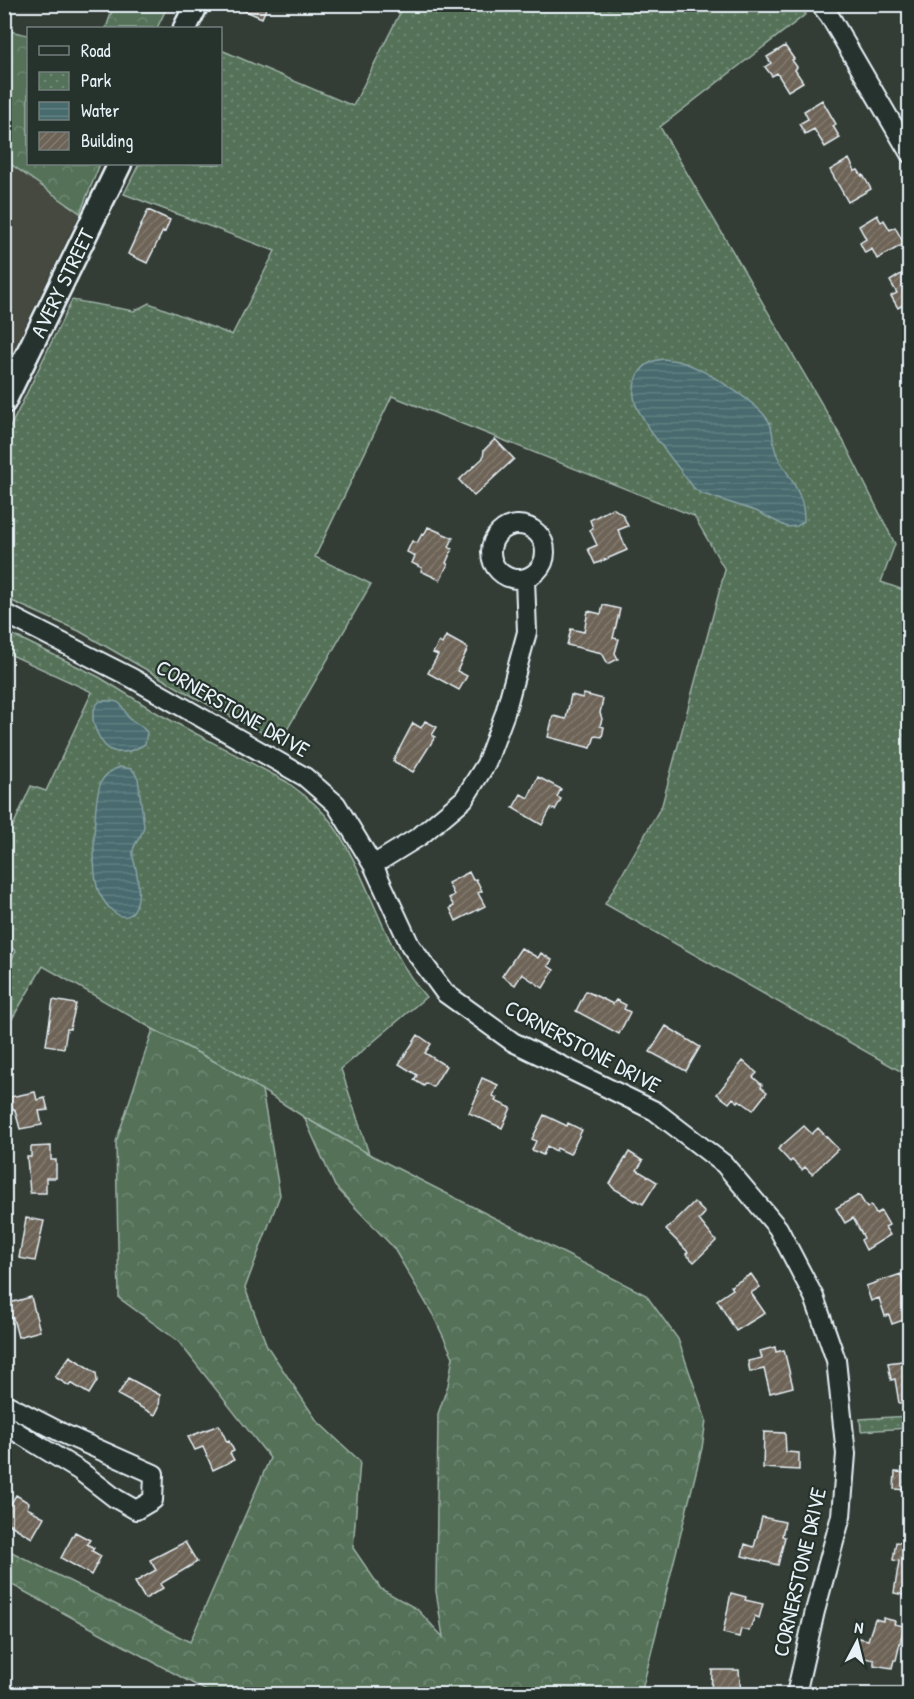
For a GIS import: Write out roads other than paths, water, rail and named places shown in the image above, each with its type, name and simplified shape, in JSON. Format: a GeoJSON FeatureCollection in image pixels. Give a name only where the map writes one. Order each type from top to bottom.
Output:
{"type":"FeatureCollection","features":[{"type":"Feature","properties":{"kind":"main road"},"geometry":{"type":"LineString","coordinates":[[186,27],[197,4]]}},
{"type":"Feature","properties":{"kind":"main road","name":"AVERY STREET"},"geometry":{"type":"LineString","coordinates":[[4,402],[120,165]]}},
{"type":"Feature","properties":{"kind":"street"},"geometry":{"type":"LineString","coordinates":[[820,4],[829,15],[909,154]]}},
{"type":"Feature","properties":{"kind":"street"},"geometry":{"type":"LineString","coordinates":[[373,865],[420,836],[464,799],[486,764],[505,713],[526,632],[525,579]]}},
{"type":"Feature","properties":{"kind":"street","name":"CORNERSTONE DRIVE"},"geometry":{"type":"LineString","coordinates":[[4,613],[132,678],[305,777],[336,804],[373,865],[410,945],[445,993],[513,1042],[655,1111],[724,1164],[778,1228],[814,1297],[836,1360],[846,1454],[841,1516],[815,1611],[797,1690],[799,1695]]}},
{"type":"Feature","properties":{"kind":"street"},"geometry":{"type":"LineString","coordinates":[[4,1402],[64,1434],[154,1474],[153,1500],[136,1510],[7,1426],[4,1421]]}},
{"type":"Feature","properties":{"kind":"water"},"geometry":{"type":"Polygon","coordinates":[[[663,359],[681,362],[701,371],[728,386],[762,413],[770,424],[777,455],[799,494],[804,511],[804,521],[797,526],[787,527],[756,511],[700,493],[693,487],[648,428],[635,402],[634,387],[639,373],[649,364],[663,359]]]}},
{"type":"Feature","properties":{"kind":"water"},"geometry":{"type":"Polygon","coordinates":[[[100,701],[119,703],[129,719],[147,732],[145,744],[127,751],[117,752],[108,749],[97,732],[93,719],[93,712],[100,701]]]}},
{"type":"Feature","properties":{"kind":"water"},"geometry":{"type":"Polygon","coordinates":[[[120,767],[132,769],[138,778],[144,826],[133,851],[138,882],[137,902],[131,914],[126,916],[114,912],[103,899],[97,886],[94,864],[95,816],[99,789],[102,780],[120,767]]]}}]}
